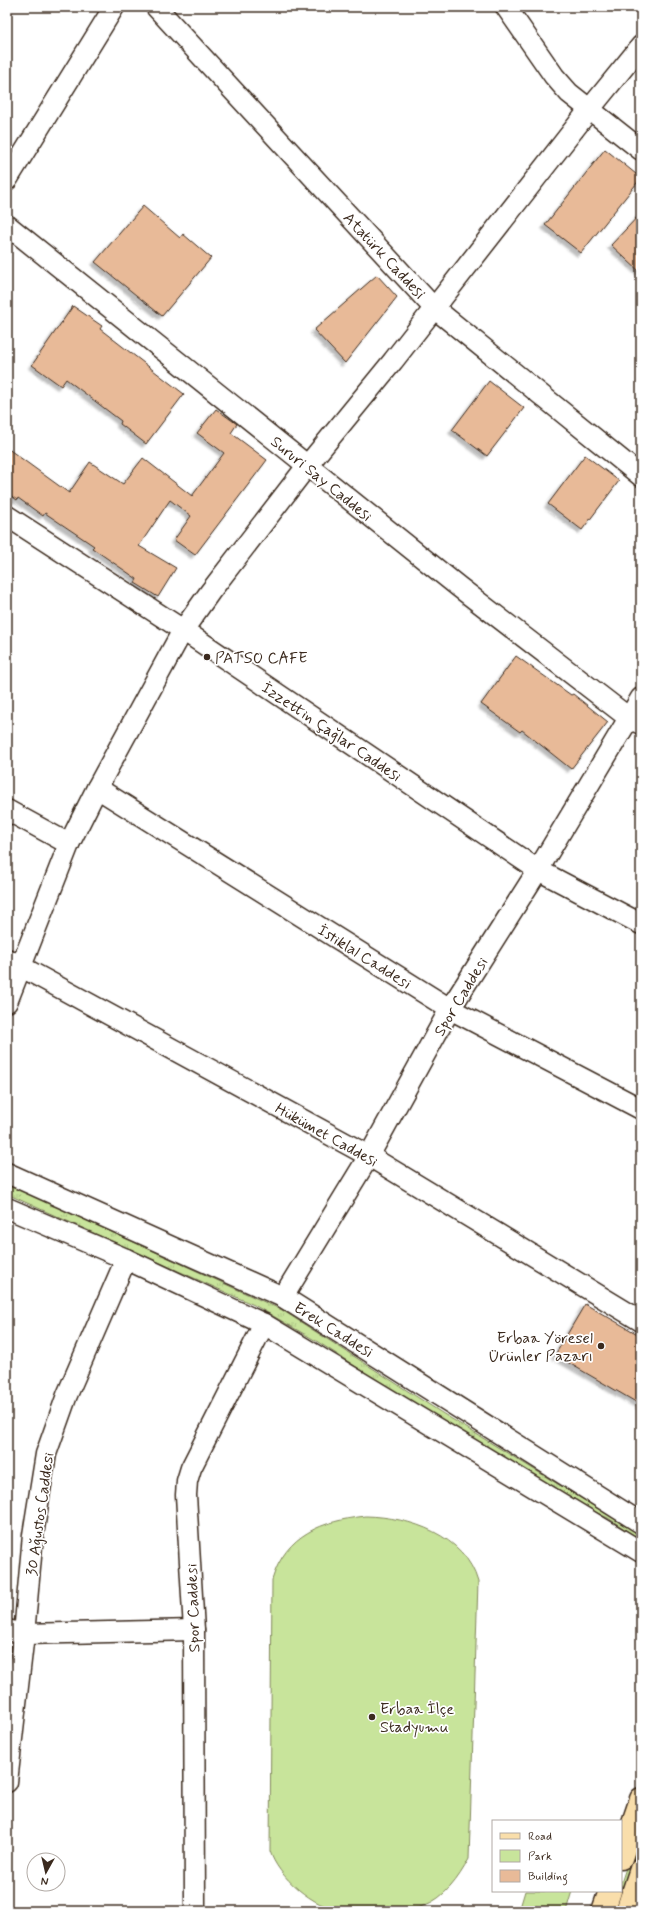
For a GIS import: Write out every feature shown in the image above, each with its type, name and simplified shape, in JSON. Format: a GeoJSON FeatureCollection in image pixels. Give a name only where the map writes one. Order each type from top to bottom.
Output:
{"type":"FeatureCollection","features":[{"type":"Feature","properties":{"kind":"main road"},"geometry":{"type":"LineString","coordinates":[[622,1855],[641,1799]]}},
{"type":"Feature","properties":{"kind":"main road"},"geometry":{"type":"LineString","coordinates":[[626,1911],[641,1869]]}},
{"type":"Feature","properties":{"kind":"main road"},"geometry":{"type":"LineString","coordinates":[[603,1911],[610,1892]]}},
{"type":"Feature","properties":{"kind":"street"},"geometry":{"type":"LineString","coordinates":[[7,180],[114,7]]}},
{"type":"Feature","properties":{"kind":"street","name":"Atatürk Caddesi"},"geometry":{"type":"LineString","coordinates":[[156,7],[434,308],[641,476]]}},
{"type":"Feature","properties":{"kind":"street"},"geometry":{"type":"LineString","coordinates":[[506,7],[554,76],[569,93],[641,150]]}},
{"type":"Feature","properties":{"kind":"street"},"geometry":{"type":"LineString","coordinates":[[7,1002],[13,962],[97,788],[183,630],[210,592],[307,466],[393,361],[589,110],[641,46]]}},
{"type":"Feature","properties":{"kind":"street","name":"Sururi Say Caddesi"},"geometry":{"type":"LineString","coordinates":[[7,225],[459,587],[635,721]]}},
{"type":"Feature","properties":{"kind":"street","name":"İzzettin Çağlar Caddesi"},"geometry":{"type":"LineString","coordinates":[[7,516],[183,630],[538,870],[641,924]]}},
{"type":"Feature","properties":{"kind":"street","name":"Spor Caddesi"},"geometry":{"type":"LineString","coordinates":[[283,1297],[369,1156],[450,1009],[635,721],[641,698]]}},
{"type":"Feature","properties":{"kind":"street","name":"İstiklal Caddesi"},"geometry":{"type":"LineString","coordinates":[[97,788],[450,1009],[641,1109]]}},
{"type":"Feature","properties":{"kind":"street"},"geometry":{"type":"LineString","coordinates":[[7,810],[69,844]]}},
{"type":"Feature","properties":{"kind":"street","name":"Hükümet Caddesi"},"geometry":{"type":"LineString","coordinates":[[13,962],[369,1156],[641,1321]]}},
{"type":"Feature","properties":{"kind":"street","name":"Erek Caddesi"},"geometry":{"type":"LineString","coordinates":[[7,1173],[283,1297],[641,1523]]}},
{"type":"Feature","properties":{"kind":"street","name":"Erek Caddesi"},"geometry":{"type":"LineString","coordinates":[[7,1208],[126,1259],[264,1324],[641,1552]]}},
{"type":"Feature","properties":{"kind":"street","name":"30 Ağustos Caddesi"},"geometry":{"type":"LineString","coordinates":[[7,1782],[16,1632],[46,1454],[67,1395],[126,1259]]}},
{"type":"Feature","properties":{"kind":"street","name":"Spor Caddesi"},"geometry":{"type":"LineString","coordinates":[[195,1911],[194,1630],[186,1495],[187,1481],[191,1468],[264,1324]]}},
{"type":"Feature","properties":{"kind":"street"},"geometry":{"type":"LineString","coordinates":[[16,1632],[194,1630]]}},
{"type":"Feature","properties":{"kind":"green space"},"geometry":{"type":"Polygon","coordinates":[[[7,1184],[282,1310],[442,1413],[641,1535],[641,1540],[608,1518],[576,1503],[421,1409],[318,1342],[254,1305],[7,1194],[7,1184]]]}},
{"type":"Feature","properties":{"kind":"green space","name":"Erbaa İlçe Stadyumu"},"geometry":{"type":"Polygon","coordinates":[[[366,1516],[400,1520],[434,1532],[461,1552],[471,1566],[478,1582],[469,1859],[450,1887],[431,1903],[407,1910],[346,1912],[320,1904],[298,1889],[281,1871],[274,1861],[270,1851],[272,1580],[278,1564],[286,1551],[296,1541],[321,1526],[350,1518],[366,1516]]]}},
{"type":"Feature","properties":{"kind":"green space"},"geometry":{"type":"Polygon","coordinates":[[[641,1823],[641,1841],[617,1911],[612,1911],[618,1892],[622,1892],[622,1880],[641,1823]]]}},
{"type":"Feature","properties":{"kind":"green space"},"geometry":{"type":"Polygon","coordinates":[[[525,1892],[572,1892],[566,1911],[519,1911],[525,1892]]]}},
{"type":"Feature","properties":{"kind":"building"},"geometry":{"type":"Polygon","coordinates":[[[605,149],[641,178],[581,253],[545,225],[605,149]]]}},
{"type":"Feature","properties":{"kind":"building"},"geometry":{"type":"Polygon","coordinates":[[[143,206],[180,238],[183,234],[211,258],[162,316],[95,262],[143,206]]]}},
{"type":"Feature","properties":{"kind":"building"},"geometry":{"type":"Polygon","coordinates":[[[641,213],[641,273],[611,245],[641,213]]]}},
{"type":"Feature","properties":{"kind":"building"},"geometry":{"type":"Polygon","coordinates":[[[377,275],[397,297],[345,363],[314,330],[377,275]]]}},
{"type":"Feature","properties":{"kind":"building"},"geometry":{"type":"Polygon","coordinates":[[[73,306],[102,326],[100,329],[184,394],[146,444],[120,424],[121,421],[66,379],[61,386],[32,365],[73,306]]]}},
{"type":"Feature","properties":{"kind":"building"},"geometry":{"type":"Polygon","coordinates":[[[489,381],[524,408],[487,456],[452,430],[489,381]]]}},
{"type":"Feature","properties":{"kind":"building"},"geometry":{"type":"Polygon","coordinates":[[[216,409],[237,424],[231,433],[267,460],[195,555],[174,540],[191,516],[170,500],[139,546],[176,568],[158,597],[135,583],[137,579],[92,548],[94,546],[45,513],[43,516],[18,498],[17,500],[7,493],[7,448],[69,493],[90,462],[123,484],[143,458],[192,496],[224,453],[197,433],[216,409]]]}},
{"type":"Feature","properties":{"kind":"building"},"geometry":{"type":"Polygon","coordinates":[[[585,455],[619,481],[582,530],[548,504],[585,455]]]}},
{"type":"Feature","properties":{"kind":"building"},"geometry":{"type":"Polygon","coordinates":[[[516,656],[571,695],[573,694],[608,722],[571,769],[522,730],[520,732],[481,704],[516,656]]]}},
{"type":"Feature","properties":{"kind":"building","name":"Erbaa Yöresel Ürünler Pazarı"},"geometry":{"type":"Polygon","coordinates":[[[585,1304],[641,1336],[641,1405],[555,1355],[585,1304]]]}},
{"type":"Feature","properties":{"kind":"place","name":"PATSO CAFE"},"geometry":{"type":"Point","coordinates":[207,657]}},
{"type":"Feature","properties":{"kind":"place","name":"Erbaa Yöresel Ürünler Pazarı"},"geometry":{"type":"Point","coordinates":[601,1346]}},
{"type":"Feature","properties":{"kind":"place","name":"Erbaa İlçe Stadyumu"},"geometry":{"type":"Point","coordinates":[372,1717]}}]}
